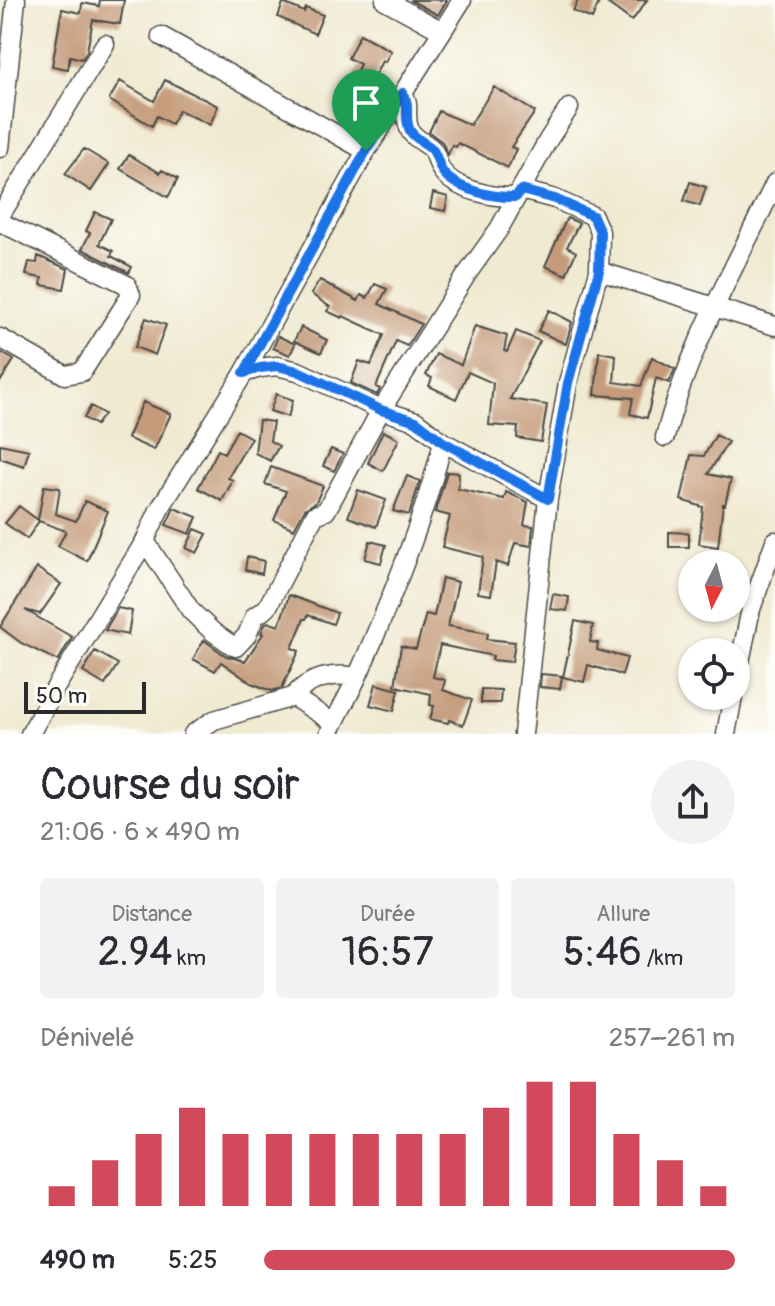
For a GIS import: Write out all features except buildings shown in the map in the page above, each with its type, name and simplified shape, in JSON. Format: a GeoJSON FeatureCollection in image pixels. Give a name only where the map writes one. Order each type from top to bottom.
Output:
{"type":"FeatureCollection","features":[{"type":"Feature","properties":{"kind":"street"},"geometry":{"type":"LineString","coordinates":[[0,148],[16,0]]}},
{"type":"Feature","properties":{"kind":"street"},"geometry":{"type":"LineString","coordinates":[[385,0],[442,31]]}},
{"type":"Feature","properties":{"kind":"street"},"geometry":{"type":"LineString","coordinates":[[30,734],[145,541],[159,510],[244,373],[366,151],[462,0]]}},
{"type":"Feature","properties":{"kind":"street"},"geometry":{"type":"LineString","coordinates":[[161,36],[366,151]]}},
{"type":"Feature","properties":{"kind":"street"},"geometry":{"type":"LineString","coordinates":[[0,216],[105,44]]}},
{"type":"Feature","properties":{"kind":"street"},"geometry":{"type":"LineString","coordinates":[[403,93],[409,107],[411,133],[433,150],[445,174],[478,192],[500,198],[518,193],[555,199],[593,216],[600,232],[599,271],[568,383],[548,499],[523,734]]}},
{"type":"Feature","properties":{"kind":"street"},"geometry":{"type":"LineString","coordinates":[[145,541],[191,611],[213,632],[236,647],[247,635],[255,616],[267,608],[315,515],[326,511],[381,410],[499,229],[569,108]]}},
{"type":"Feature","properties":{"kind":"street"},"geometry":{"type":"LineString","coordinates":[[665,437],[676,396],[713,305],[775,183]]}},
{"type":"Feature","properties":{"kind":"street"},"geometry":{"type":"LineString","coordinates":[[0,222],[127,285],[131,295],[82,372],[65,375],[0,338]]}},
{"type":"Feature","properties":{"kind":"street"},"geometry":{"type":"LineString","coordinates":[[599,271],[775,326]]}},
{"type":"Feature","properties":{"kind":"street"},"geometry":{"type":"LineString","coordinates":[[244,373],[260,368],[285,367],[381,410],[416,421],[443,442],[548,499]]}},
{"type":"Feature","properties":{"kind":"street"},"geometry":{"type":"LineString","coordinates":[[293,697],[332,728],[409,556],[443,442]]}},
{"type":"Feature","properties":{"kind":"street"},"geometry":{"type":"LineString","coordinates":[[745,638],[751,609],[775,541]]}},
{"type":"Feature","properties":{"kind":"street"},"geometry":{"type":"LineString","coordinates":[[193,734],[200,727],[222,717],[293,697],[301,687],[327,676],[357,677]]}},
{"type":"Feature","properties":{"kind":"street"},"geometry":{"type":"LineString","coordinates":[[726,734],[730,710]]}},
{"type":"Feature","properties":{"kind":"route"},"geometry":{"type":"LineString","coordinates":[[403,93],[409,107],[411,133],[433,150],[445,174],[466,187],[492,197],[516,197],[521,190],[541,195],[593,216],[598,223],[599,271],[568,383],[548,499],[443,442],[416,421],[381,410],[298,371],[277,366],[244,373],[366,151],[403,93]]}}]}
